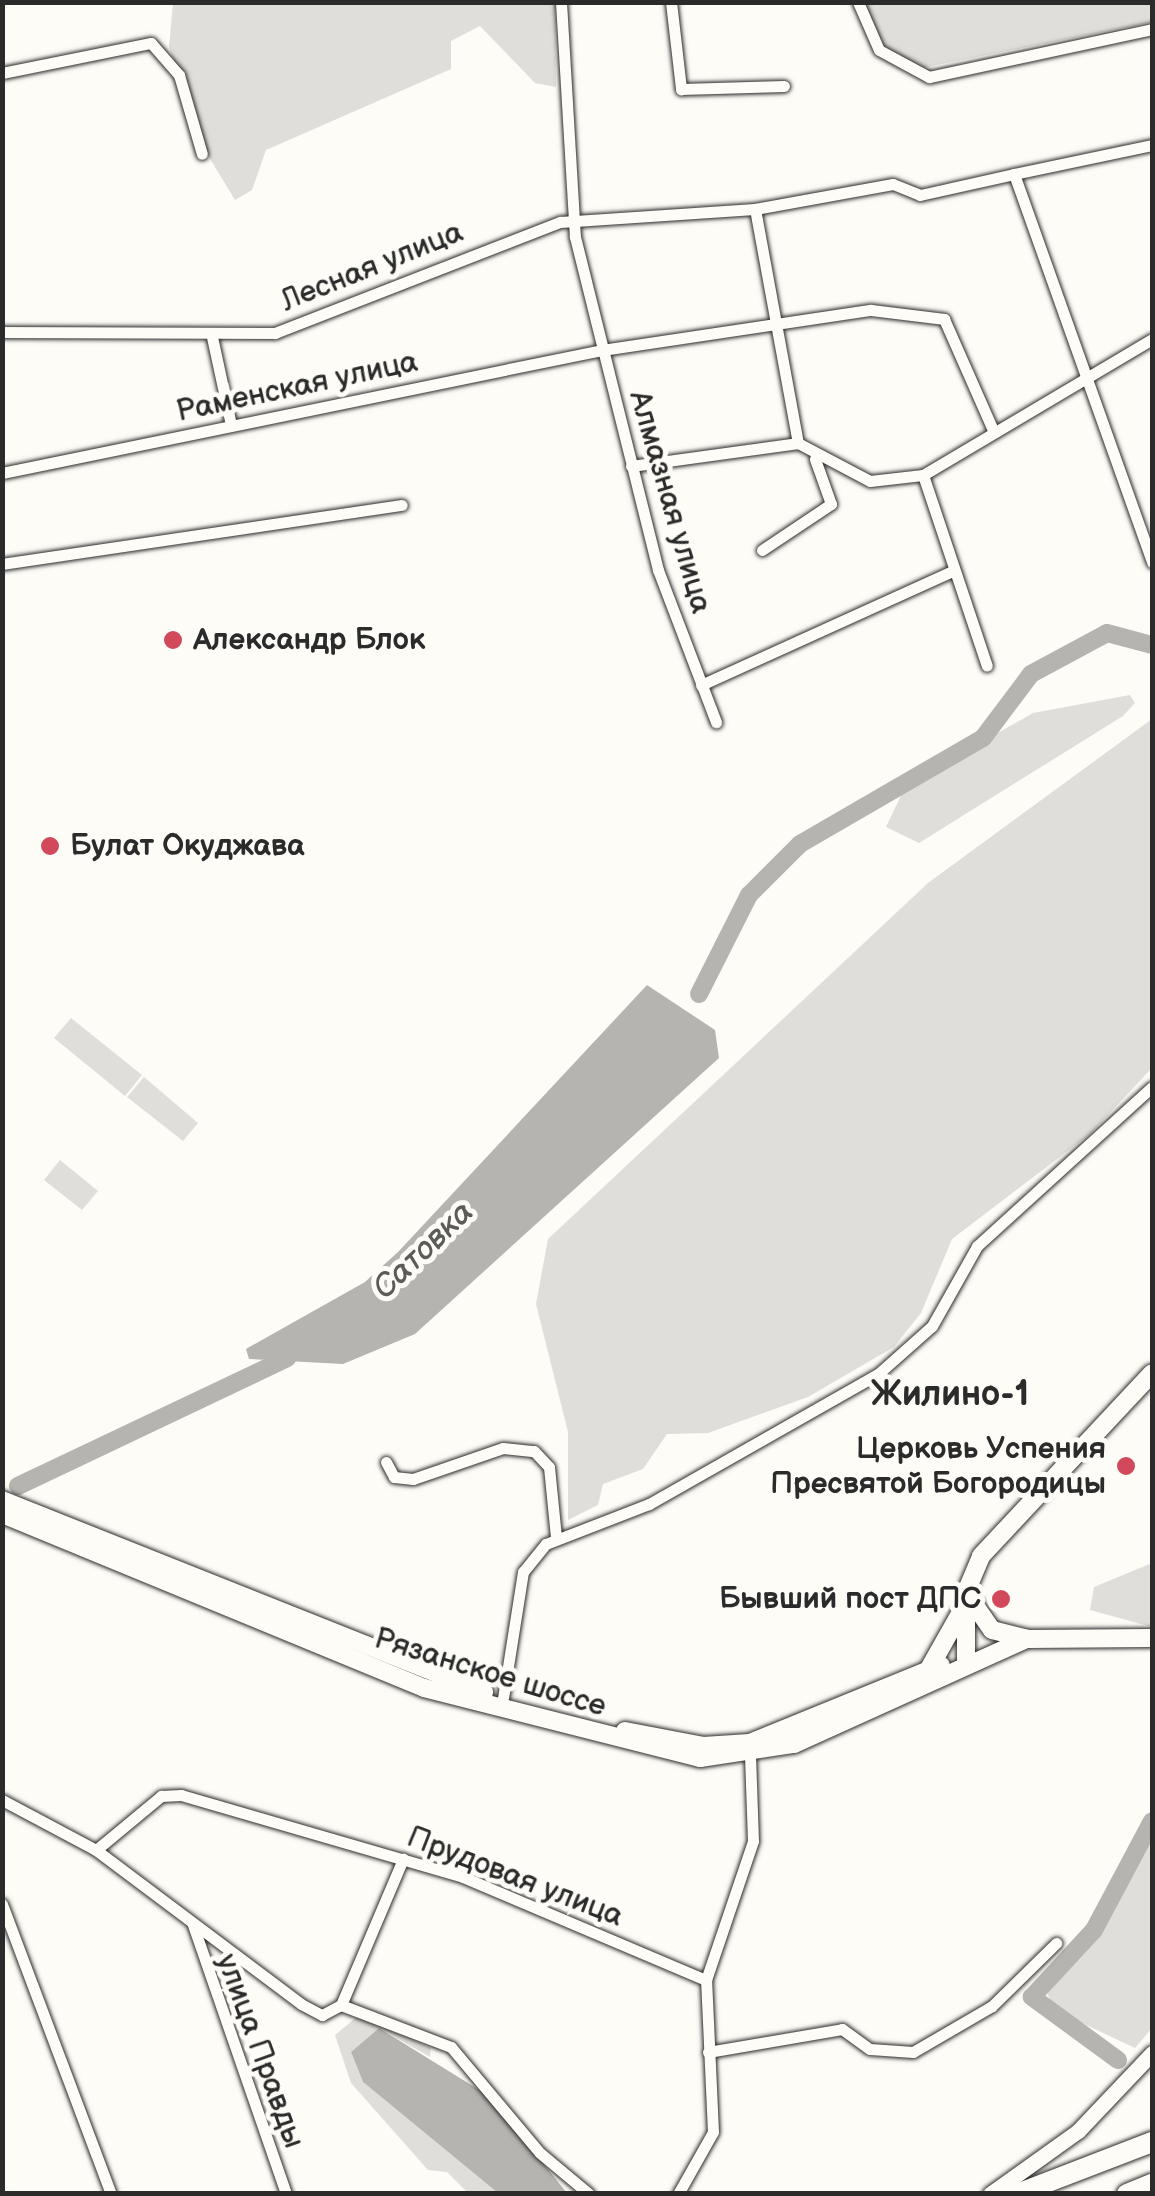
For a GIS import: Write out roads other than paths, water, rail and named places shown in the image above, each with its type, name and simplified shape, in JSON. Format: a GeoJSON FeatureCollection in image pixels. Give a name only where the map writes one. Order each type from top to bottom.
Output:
{"type":"FeatureCollection","features":[{"type":"Feature","properties":{"kind":"highway"},"geometry":{"type":"LineString","coordinates":[[1016,2194],[1152,2142]]}},
{"type":"Feature","properties":{"kind":"highway"},"geometry":{"type":"LineString","coordinates":[[1127,2194],[1152,2184]]}},
{"type":"Feature","properties":{"kind":"main road"},"geometry":{"type":"LineString","coordinates":[[930,1667],[953,1638],[966,1592],[999,1533],[1152,1373]]}},
{"type":"Feature","properties":{"kind":"main road","name":"Рязанское шоссе"},"geometry":{"type":"LineString","coordinates":[[2,1500],[502,1698],[729,1747],[791,1730],[930,1667],[966,1660]]}},
{"type":"Feature","properties":{"kind":"main road","name":"Рязанское шоссе"},"geometry":{"type":"LineString","coordinates":[[2,1514],[424,1688],[666,1754],[750,1757],[966,1660],[1027,1639],[1152,1638]]}},
{"type":"Feature","properties":{"kind":"main road"},"geometry":{"type":"LineString","coordinates":[[966,1592],[992,1630],[1027,1639]]}},
{"type":"Feature","properties":{"kind":"main road"},"geometry":{"type":"LineString","coordinates":[[966,1592],[966,1660]]}},
{"type":"Feature","properties":{"kind":"main road"},"geometry":{"type":"LineString","coordinates":[[990,2194],[1078,2132],[1152,2053]]}},
{"type":"Feature","properties":{"kind":"street"},"geometry":{"type":"LineString","coordinates":[[561,2],[576,226]]}},
{"type":"Feature","properties":{"kind":"street"},"geometry":{"type":"LineString","coordinates":[[671,2],[680,90],[784,86]]}},
{"type":"Feature","properties":{"kind":"street"},"geometry":{"type":"LineString","coordinates":[[858,2],[879,50],[928,77],[1152,29]]}},
{"type":"Feature","properties":{"kind":"street"},"geometry":{"type":"LineString","coordinates":[[2,73],[151,42],[179,75],[202,154]]}},
{"type":"Feature","properties":{"kind":"street","name":"Лесная улица"},"geometry":{"type":"LineString","coordinates":[[2,332],[212,337],[308,325],[489,246],[560,222],[576,226],[755,210],[893,184],[920,195],[1152,145]]}},
{"type":"Feature","properties":{"kind":"street"},"geometry":{"type":"LineString","coordinates":[[1014,174],[1082,380],[1152,562]]}},
{"type":"Feature","properties":{"kind":"street"},"geometry":{"type":"LineString","coordinates":[[755,210],[798,443],[815,459],[870,481],[923,475],[993,430],[1152,340]]}},
{"type":"Feature","properties":{"kind":"street","name":"Алмазная улица"},"geometry":{"type":"LineString","coordinates":[[576,226],[632,466],[701,686],[716,722]]}},
{"type":"Feature","properties":{"kind":"street"},"geometry":{"type":"LineString","coordinates":[[774,324],[870,310],[944,319],[993,430]]}},
{"type":"Feature","properties":{"kind":"street","name":"Раменская улица"},"geometry":{"type":"LineString","coordinates":[[2,473],[602,350],[774,324]]}},
{"type":"Feature","properties":{"kind":"street"},"geometry":{"type":"LineString","coordinates":[[212,337],[231,425]]}},
{"type":"Feature","properties":{"kind":"street"},"geometry":{"type":"LineString","coordinates":[[632,466],[798,443]]}},
{"type":"Feature","properties":{"kind":"street"},"geometry":{"type":"LineString","coordinates":[[762,550],[831,504],[815,459]]}},
{"type":"Feature","properties":{"kind":"street"},"geometry":{"type":"LineString","coordinates":[[923,475],[950,572],[987,666]]}},
{"type":"Feature","properties":{"kind":"street"},"geometry":{"type":"LineString","coordinates":[[2,564],[402,505]]}},
{"type":"Feature","properties":{"kind":"street"},"geometry":{"type":"LineString","coordinates":[[701,686],[950,572]]}},
{"type":"Feature","properties":{"kind":"street"},"geometry":{"type":"LineString","coordinates":[[502,1698],[523,1572],[556,1537],[650,1504],[698,1468],[797,1426],[878,1374],[932,1326],[977,1246],[1152,1087]]}},
{"type":"Feature","properties":{"kind":"street"},"geometry":{"type":"LineString","coordinates":[[386,1462],[394,1477],[413,1479],[502,1448],[534,1451],[549,1467],[556,1537]]}},
{"type":"Feature","properties":{"kind":"street"},"geometry":{"type":"LineString","coordinates":[[678,2194],[712,2132],[706,1980],[753,1840],[750,1757]]}},
{"type":"Feature","properties":{"kind":"street","name":"Прудовая улица"},"geometry":{"type":"LineString","coordinates":[[96,1850],[161,1796],[181,1794],[403,1859],[706,1980]]}},
{"type":"Feature","properties":{"kind":"street"},"geometry":{"type":"LineString","coordinates":[[2,1800],[96,1850],[312,2010],[341,2005],[452,2047],[540,2153],[588,2194]]}},
{"type":"Feature","properties":{"kind":"street"},"geometry":{"type":"LineString","coordinates":[[341,2005],[403,1859]]}},
{"type":"Feature","properties":{"kind":"street"},"geometry":{"type":"LineString","coordinates":[[2,1904],[111,2194]]}},
{"type":"Feature","properties":{"kind":"street","name":"улица Правды"},"geometry":{"type":"LineString","coordinates":[[193,1925],[286,2194]]}},
{"type":"Feature","properties":{"kind":"street"},"geometry":{"type":"LineString","coordinates":[[708,2052],[842,2029],[870,2049],[914,2052],[992,2006],[1056,1942]]}},
{"type":"Feature","properties":{"kind":"water"},"geometry":{"type":"Polygon","coordinates":[[[647,985],[715,1030],[719,1058],[415,1334],[343,1364],[249,1359],[246,1349],[365,1282],[398,1252],[647,985]]]}},
{"type":"Feature","properties":{"kind":"water"},"geometry":{"type":"Polygon","coordinates":[[[379,2028],[489,2096],[567,2193],[498,2193],[363,2082],[351,2052],[379,2028]]]}},
{"type":"Feature","properties":{"kind":"waterway","name":"Сатовка"},"geometry":{"type":"LineString","coordinates":[[699,994],[749,895],[800,844],[983,738],[1031,674],[1107,633],[1152,645]]}},
{"type":"Feature","properties":{"kind":"waterway","name":"Сатовка"},"geometry":{"type":"LineString","coordinates":[[18,1486],[287,1358]]}},
{"type":"Feature","properties":{"kind":"waterway"},"geometry":{"type":"LineString","coordinates":[[1118,2060],[1032,1997],[1094,1930],[1152,1821]]}},
{"type":"Feature","properties":{"kind":"place","name":"Александр Блок"},"geometry":{"type":"Point","coordinates":[173,640]}},
{"type":"Feature","properties":{"kind":"place","name":"Булат Окуджава"},"geometry":{"type":"Point","coordinates":[50,846]}},
{"type":"Feature","properties":{"kind":"place","name":"Церковь Успения Пресвятой Богородицы"},"geometry":{"type":"Point","coordinates":[1126,1466]}},
{"type":"Feature","properties":{"kind":"place","name":"Бывший пост ДПС"},"geometry":{"type":"Point","coordinates":[1001,1599]}},
{"type":"Feature","properties":{"kind":"district","name":"Жилино-1"},"geometry":{"type":"Point","coordinates":[950,1395]}}]}
